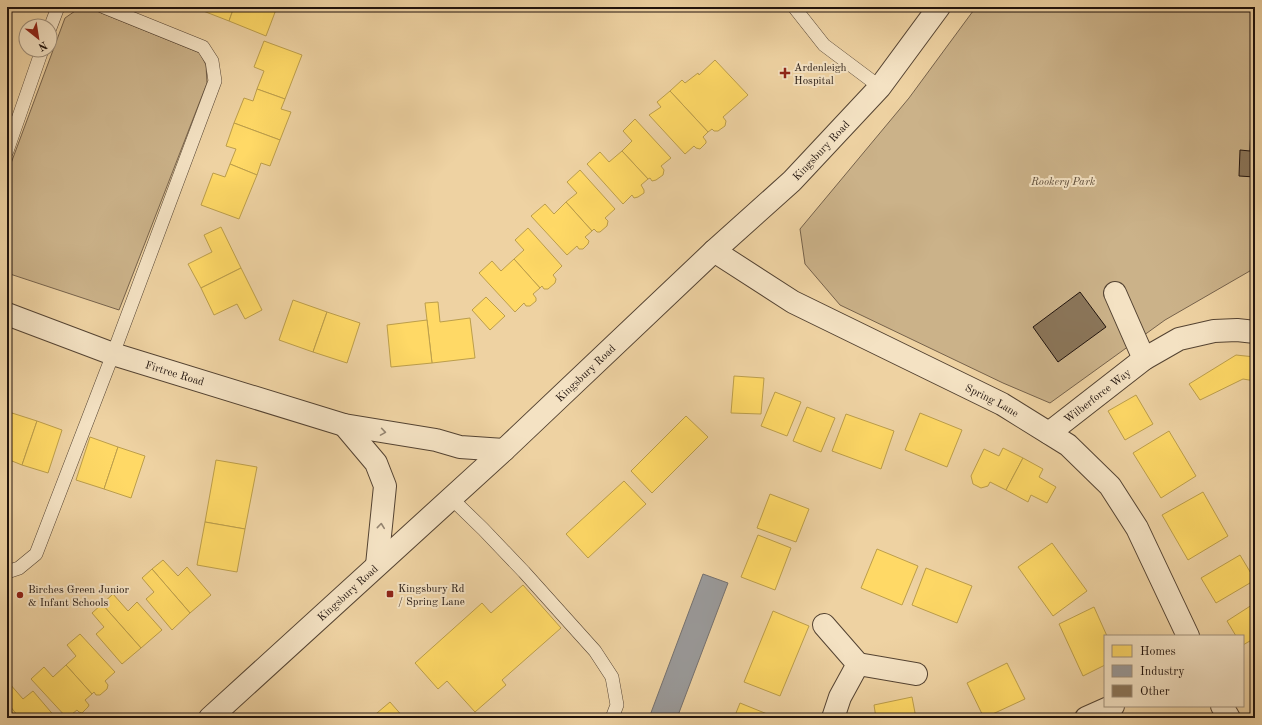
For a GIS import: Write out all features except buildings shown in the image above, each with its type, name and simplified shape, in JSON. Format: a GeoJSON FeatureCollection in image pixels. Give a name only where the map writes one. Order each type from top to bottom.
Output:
{"type":"FeatureCollection","features":[{"type":"Feature","properties":{"kind":"street","name":"Kingsbury Road"},"geometry":{"type":"LineString","coordinates":[[210,718],[504,450],[714,252],[792,181],[880,87],[939,7]]}},
{"type":"Feature","properties":{"kind":"street","name":"Spring Lane"},"geometry":{"type":"LineString","coordinates":[[714,252],[792,302],[1002,404],[1068,445],[1110,486],[1137,528],[1188,635]]}},
{"type":"Feature","properties":{"kind":"street"},"geometry":{"type":"LineString","coordinates":[[1115,292],[1144,359]]}},
{"type":"Feature","properties":{"kind":"street","name":"Firtree Road"},"geometry":{"type":"LineString","coordinates":[[7,314],[113,354],[344,425],[436,440],[460,447],[504,450]]}},
{"type":"Feature","properties":{"kind":"street","name":"Wilberforce Way"},"geometry":{"type":"LineString","coordinates":[[1049,433],[1144,359],[1179,339],[1214,331],[1237,330],[1255,332]]}},
{"type":"Feature","properties":{"kind":"street"},"geometry":{"type":"LineString","coordinates":[[344,425],[376,463],[385,486],[377,565]]}},
{"type":"Feature","properties":{"kind":"street"},"geometry":{"type":"LineString","coordinates":[[824,625],[858,664],[916,674]]}},
{"type":"Feature","properties":{"kind":"street"},"geometry":{"type":"LineString","coordinates":[[832,718],[840,697],[858,664]]}},
{"type":"Feature","properties":{"kind":"street"},"geometry":{"type":"LineString","coordinates":[[1086,718],[1111,707]]}},
{"type":"Feature","properties":{"kind":"street"},"geometry":{"type":"LineString","coordinates":[[1223,707],[1229,718]]}},
{"type":"Feature","properties":{"kind":"lane"},"geometry":{"type":"LineString","coordinates":[[54,18],[58,7]]}},
{"type":"Feature","properties":{"kind":"lane"},"geometry":{"type":"LineString","coordinates":[[7,572],[19,568],[36,554],[113,354],[215,81],[212,61],[203,47],[104,7]]}},
{"type":"Feature","properties":{"kind":"lane"},"geometry":{"type":"LineString","coordinates":[[794,7],[824,45],[880,87]]}},
{"type":"Feature","properties":{"kind":"lane"},"geometry":{"type":"LineString","coordinates":[[7,151],[39,58]]}},
{"type":"Feature","properties":{"kind":"lane"},"geometry":{"type":"LineString","coordinates":[[451,498],[524,572],[595,651],[612,677],[617,705],[612,718]]}},
{"type":"Feature","properties":{"kind":"green space","name":"Rookery Park"},"geometry":{"type":"Polygon","coordinates":[[[976,7],[1255,7],[1255,268],[1165,320],[1050,403],[1003,383],[840,305],[805,264],[800,229],[909,98],[976,7]]]}},
{"type":"Feature","properties":{"kind":"green space"},"geometry":{"type":"Polygon","coordinates":[[[78,9],[94,10],[200,53],[206,65],[207,83],[119,310],[7,273],[7,174],[50,58],[58,58],[58,37],[65,18],[78,9]]]}},
{"type":"Feature","properties":{"kind":"place","name":"Ardenleigh Hospital"},"geometry":{"type":"Point","coordinates":[785,73]}},
{"type":"Feature","properties":{"kind":"place","name":"Kingsbury Rd / Spring Lane"},"geometry":{"type":"Point","coordinates":[390,594]}},
{"type":"Feature","properties":{"kind":"place","name":"Birches Green Junior & Infant Schools"},"geometry":{"type":"Point","coordinates":[20,595]}}]}
